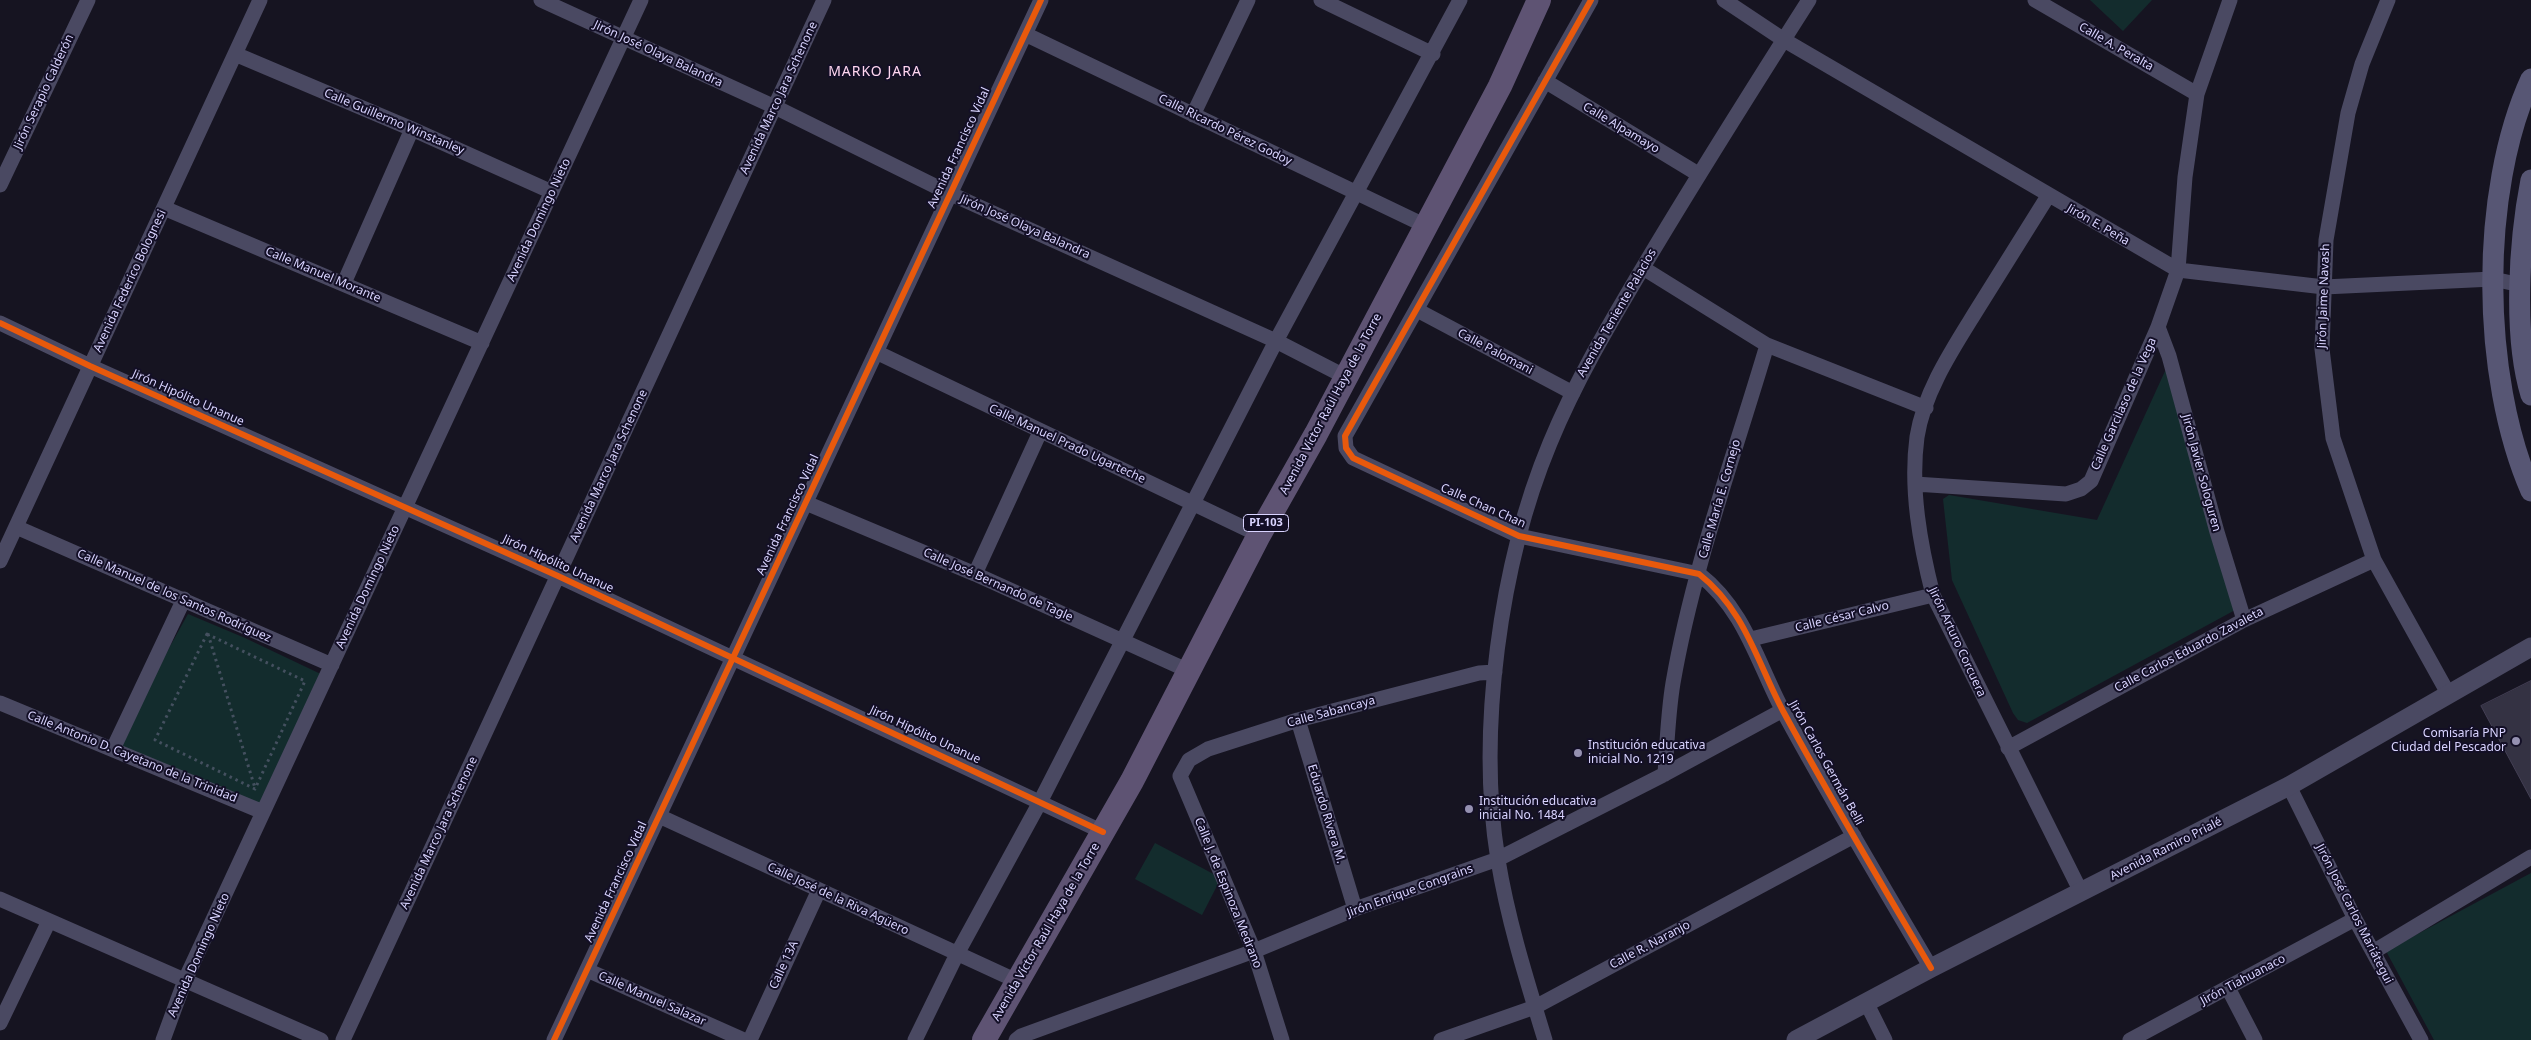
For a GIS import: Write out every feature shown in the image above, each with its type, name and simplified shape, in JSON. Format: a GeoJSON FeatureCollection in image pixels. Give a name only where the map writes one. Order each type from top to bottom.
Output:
{"type":"FeatureCollection","features":[{"type":"Feature","properties":{"kind":"main road","name":"Avenida Víctor Raúl Haya de la Torre"},"geometry":{"type":"LineString","coordinates":[[984,1040],[1132,781],[1259,535],[1346,377],[1500,86],[1539,0]]}},
{"type":"Feature","properties":{"kind":"main road"},"geometry":{"type":"LineString","coordinates":[[2531,79],[2511,133],[2502,181],[2493,279],[2496,341],[2510,430],[2531,491]]}},
{"type":"Feature","properties":{"kind":"main road"},"geometry":{"type":"LineString","coordinates":[[2531,180],[2523,240],[2521,285],[2521,331],[2527,382],[2531,395]]}},
{"type":"Feature","properties":{"kind":"street","name":"Jirón Serapio Calderón"},"geometry":{"type":"LineString","coordinates":[[0,185],[88,0]]}},
{"type":"Feature","properties":{"kind":"street","name":"Avenida Federico Bolognesi"},"geometry":{"type":"LineString","coordinates":[[0,561],[260,0]]}},
{"type":"Feature","properties":{"kind":"street","name":"Jirón José Olaya Balandra"},"geometry":{"type":"LineString","coordinates":[[541,0],[775,107],[950,194],[1276,341],[1346,377]]}},
{"type":"Feature","properties":{"kind":"street","name":"Avenida Domingo Nieto"},"geometry":{"type":"LineString","coordinates":[[163,1040],[185,980],[641,0]]}},
{"type":"Feature","properties":{"kind":"street","name":"Avenida Marco Jara Schenone"},"geometry":{"type":"LineString","coordinates":[[343,1040],[824,0]]}},
{"type":"Feature","properties":{"kind":"street","name":"Avenida Francisco Vidal"},"geometry":{"type":"LineString","coordinates":[[554,1040],[1041,0]]}},
{"type":"Feature","properties":{"kind":"street"},"geometry":{"type":"LineString","coordinates":[[1193,115],[1248,0]]}},
{"type":"Feature","properties":{"kind":"street"},"geometry":{"type":"LineString","coordinates":[[1321,0],[1433,54]]}},
{"type":"Feature","properties":{"kind":"street"},"geometry":{"type":"LineString","coordinates":[[915,1040],[957,954],[1040,802],[1276,341],[1433,54],[1460,0]]}},
{"type":"Feature","properties":{"kind":"street"},"geometry":{"type":"LineString","coordinates":[[1417,310],[1591,0]]}},
{"type":"Feature","properties":{"kind":"street","name":"Jirón E. Peña"},"geometry":{"type":"LineString","coordinates":[[1724,0],[1784,40],[2048,196],[2178,270],[2324,287],[2493,279],[2521,285]]}},
{"type":"Feature","properties":{"kind":"street","name":"Avenida Teniente Palacios"},"geometry":{"type":"LineString","coordinates":[[1545,1040],[1513,930],[1498,859],[1493,815],[1491,746],[1495,672],[1504,606],[1519,536],[1549,445],[1598,342],[1698,174],[1809,0]]}},
{"type":"Feature","properties":{"kind":"street","name":"Calle A. Peralta"},"geometry":{"type":"LineString","coordinates":[[2035,0],[2197,94]]}},
{"type":"Feature","properties":{"kind":"street"},"geometry":{"type":"LineString","coordinates":[[2178,270],[2185,177],[2197,94],[2230,0]]}},
{"type":"Feature","properties":{"kind":"street","name":"Jirón Jaime Navash"},"geometry":{"type":"LineString","coordinates":[[2388,0],[2362,64],[2348,113],[2326,240],[2322,349],[2333,438],[2374,560],[2449,695]]}},
{"type":"Feature","properties":{"kind":"street","name":"Calle Ricardo Pérez Godoy"},"geometry":{"type":"LineString","coordinates":[[1025,34],[1426,226]]}},
{"type":"Feature","properties":{"kind":"street","name":"Calle Guillermo Winstanley"},"geometry":{"type":"LineString","coordinates":[[235,54],[412,129],[552,192]]}},
{"type":"Feature","properties":{"kind":"street","name":"Calle Alpamayo"},"geometry":{"type":"LineString","coordinates":[[1545,82],[1698,174]]}},
{"type":"Feature","properties":{"kind":"street"},"geometry":{"type":"LineString","coordinates":[[344,284],[412,129]]}},
{"type":"Feature","properties":{"kind":"street","name":"Jirón Arturo Corcuera"},"geometry":{"type":"LineString","coordinates":[[2048,196],[1948,356],[1926,408],[1917,437],[1915,484],[1922,553],[1933,595],[2081,892]]}},
{"type":"Feature","properties":{"kind":"street","name":"Calle Manuel Morante"},"geometry":{"type":"LineString","coordinates":[[164,208],[482,343]]}},
{"type":"Feature","properties":{"kind":"street"},"geometry":{"type":"LineString","coordinates":[[1643,268],[1767,344],[1926,408]]}},
{"type":"Feature","properties":{"kind":"street","name":"Calle Garcilaso de la Vega"},"geometry":{"type":"LineString","coordinates":[[1915,484],[2066,494],[2081,489],[2091,481],[2158,327],[2178,270]]}},
{"type":"Feature","properties":{"kind":"street","name":"Calle Palomani"},"geometry":{"type":"LineString","coordinates":[[1417,310],[1573,393]]}},
{"type":"Feature","properties":{"kind":"street","name":"Calle Chan Chan"},"geometry":{"type":"LineString","coordinates":[[1417,310],[1345,436],[1346,448],[1353,458],[1519,536],[1699,574]]}},
{"type":"Feature","properties":{"kind":"street","name":"Jirón Hipólito Unanue"},"geometry":{"type":"LineString","coordinates":[[0,323],[90,366],[406,507],[734,657],[1103,832]]}},
{"type":"Feature","properties":{"kind":"street","name":"Jirón Javier Sologuren"},"geometry":{"type":"LineString","coordinates":[[2158,327],[2169,356],[2214,523],[2244,620]]}},
{"type":"Feature","properties":{"kind":"street","name":"Calle María E. Cornejo"},"geometry":{"type":"LineString","coordinates":[[1666,774],[1673,685],[1699,574],[1716,504],[1767,344]]}},
{"type":"Feature","properties":{"kind":"street","name":"Calle Manuel Prado Ugarteche"},"geometry":{"type":"LineString","coordinates":[[876,352],[1259,535]]}},
{"type":"Feature","properties":{"kind":"street"},"geometry":{"type":"LineString","coordinates":[[975,574],[1040,432]]}},
{"type":"Feature","properties":{"kind":"street","name":"Calle José Bernando de Tagle"},"geometry":{"type":"LineString","coordinates":[[806,503],[975,574],[1189,671]]}},
{"type":"Feature","properties":{"kind":"street","name":"Calle Manuel de los Santos Rodríguez"},"geometry":{"type":"LineString","coordinates":[[16,526],[332,665]]}},
{"type":"Feature","properties":{"kind":"street","name":"Calle Carlos Eduardo Zavaleta"},"geometry":{"type":"LineString","coordinates":[[2008,748],[2244,620],[2374,560]]}},
{"type":"Feature","properties":{"kind":"street","name":"Jirón Carlos Germán Belli"},"geometry":{"type":"LineString","coordinates":[[1699,574],[1717,588],[1751,640],[1783,710],[1931,968]]}},
{"type":"Feature","properties":{"kind":"street","name":"Calle César Calvo"},"geometry":{"type":"LineString","coordinates":[[1751,640],[1933,595]]}},
{"type":"Feature","properties":{"kind":"street"},"geometry":{"type":"LineString","coordinates":[[113,749],[184,600]]}},
{"type":"Feature","properties":{"kind":"street","name":"Avenida Ramiro Prialé"},"geometry":{"type":"LineString","coordinates":[[1796,1040],[1867,1004],[1931,968],[2289,786],[2531,647]]}},
{"type":"Feature","properties":{"kind":"street","name":"Calle Sabancaya"},"geometry":{"type":"LineString","coordinates":[[1180,776],[1189,760],[1208,749],[1298,720],[1479,673],[1495,672]]}},
{"type":"Feature","properties":{"kind":"street","name":"Calle Antonio D. Cayetano de la Trinidad"},"geometry":{"type":"LineString","coordinates":[[0,703],[263,812]]}},
{"type":"Feature","properties":{"kind":"street","name":"Jirón Enrique Congrains"},"geometry":{"type":"LineString","coordinates":[[1019,1038],[1254,952],[1355,909],[1498,859],[1666,774],[1783,710]]}},
{"type":"Feature","properties":{"kind":"street","name":"Eduardo Rivera M."},"geometry":{"type":"LineString","coordinates":[[1298,720],[1355,909]]}},
{"type":"Feature","properties":{"kind":"street","name":"Calle J. de Espinoza Medrano"},"geometry":{"type":"LineString","coordinates":[[1180,776],[1254,952],[1282,1040]]}},
{"type":"Feature","properties":{"kind":"street","name":"Jirón José Carlos Mariátegui"},"geometry":{"type":"LineString","coordinates":[[2289,786],[2355,919],[2421,1040]]}},
{"type":"Feature","properties":{"kind":"street","name":"Calle José de la Riva Agüero"},"geometry":{"type":"LineString","coordinates":[[659,816],[1017,981]]}},
{"type":"Feature","properties":{"kind":"street","name":"Calle R. Naranjo"},"geometry":{"type":"LineString","coordinates":[[1441,1040],[1535,1007],[1854,836]]}},
{"type":"Feature","properties":{"kind":"street"},"geometry":{"type":"LineString","coordinates":[[2373,952],[2531,857]]}},
{"type":"Feature","properties":{"kind":"street","name":"Calle 13A"},"geometry":{"type":"LineString","coordinates":[[750,1040],[819,890]]}},
{"type":"Feature","properties":{"kind":"street"},"geometry":{"type":"LineString","coordinates":[[0,898],[49,922],[321,1040]]}},
{"type":"Feature","properties":{"kind":"street","name":"Jirón Tiahuanaco"},"geometry":{"type":"LineString","coordinates":[[2130,1040],[2355,919]]}},
{"type":"Feature","properties":{"kind":"street"},"geometry":{"type":"LineString","coordinates":[[0,1023],[49,922]]}},
{"type":"Feature","properties":{"kind":"street","name":"Calle Manuel Salazar"},"geometry":{"type":"LineString","coordinates":[[587,970],[744,1040]]}},
{"type":"Feature","properties":{"kind":"street"},"geometry":{"type":"LineString","coordinates":[[2228,988],[2255,1040]]}},
{"type":"Feature","properties":{"kind":"street"},"geometry":{"type":"LineString","coordinates":[[1867,1004],[1885,1040]]}},
{"type":"Feature","properties":{"kind":"path"},"geometry":{"type":"LineString","coordinates":[[207,634],[155,740],[255,789]]}},
{"type":"Feature","properties":{"kind":"path"},"geometry":{"type":"LineString","coordinates":[[207,634],[305,681],[255,789]]}},
{"type":"Feature","properties":{"kind":"path"},"geometry":{"type":"LineString","coordinates":[[207,634],[255,789]]}},
{"type":"Feature","properties":{"kind":"green space"},"geometry":{"type":"Polygon","coordinates":[[[2090,0],[2152,0],[2123,31],[2090,0]]]}},
{"type":"Feature","properties":{"kind":"green space"},"geometry":{"type":"Polygon","coordinates":[[[2166,369],[2237,609],[2027,723],[2018,720],[2013,713],[1952,580],[1943,499],[1949,495],[2097,520],[2166,369]]]}},
{"type":"Feature","properties":{"kind":"green space"},"geometry":{"type":"Polygon","coordinates":[[[188,614],[245,638],[327,677],[263,812],[113,749],[188,614]]]}},
{"type":"Feature","properties":{"kind":"green space"},"geometry":{"type":"Polygon","coordinates":[[[1155,843],[1221,878],[1202,915],[1135,879],[1155,843]]]}},
{"type":"Feature","properties":{"kind":"green space"},"geometry":{"type":"Polygon","coordinates":[[[2531,873],[2531,1040],[2434,1040],[2386,951],[2531,873]]]}},
{"type":"Feature","properties":{"kind":"building","name":"Comisaría PNP Ciudad del Pescador"},"geometry":{"type":"Polygon","coordinates":[[[2531,681],[2531,799],[2481,706],[2531,681]]]}},
{"type":"Feature","properties":{"kind":"cycle path"},"geometry":{"type":"LineString","coordinates":[[554,1040],[1041,0]]}},
{"type":"Feature","properties":{"kind":"cycle path"},"geometry":{"type":"LineString","coordinates":[[1591,0],[1345,436],[1346,448],[1353,458],[1519,536],[1699,574],[1715,588],[1739,620],[1801,744],[1931,968]]}},
{"type":"Feature","properties":{"kind":"cycle path"},"geometry":{"type":"LineString","coordinates":[[0,323],[90,366],[558,576],[1103,832]]}},
{"type":"Feature","properties":{"kind":"place","name":"Comisaría PNP Ciudad del Pescador"},"geometry":{"type":"Point","coordinates":[2516,741]}},
{"type":"Feature","properties":{"kind":"place","name":"Institución educativa inicial No. 1219"},"geometry":{"type":"Point","coordinates":[1578,753]}},
{"type":"Feature","properties":{"kind":"place","name":"Institución educativa inicial No. 1484"},"geometry":{"type":"Point","coordinates":[1469,809]}},
{"type":"Feature","properties":{"kind":"district","name":"MARKO JARA"},"geometry":{"type":"Point","coordinates":[875,72]}}]}
